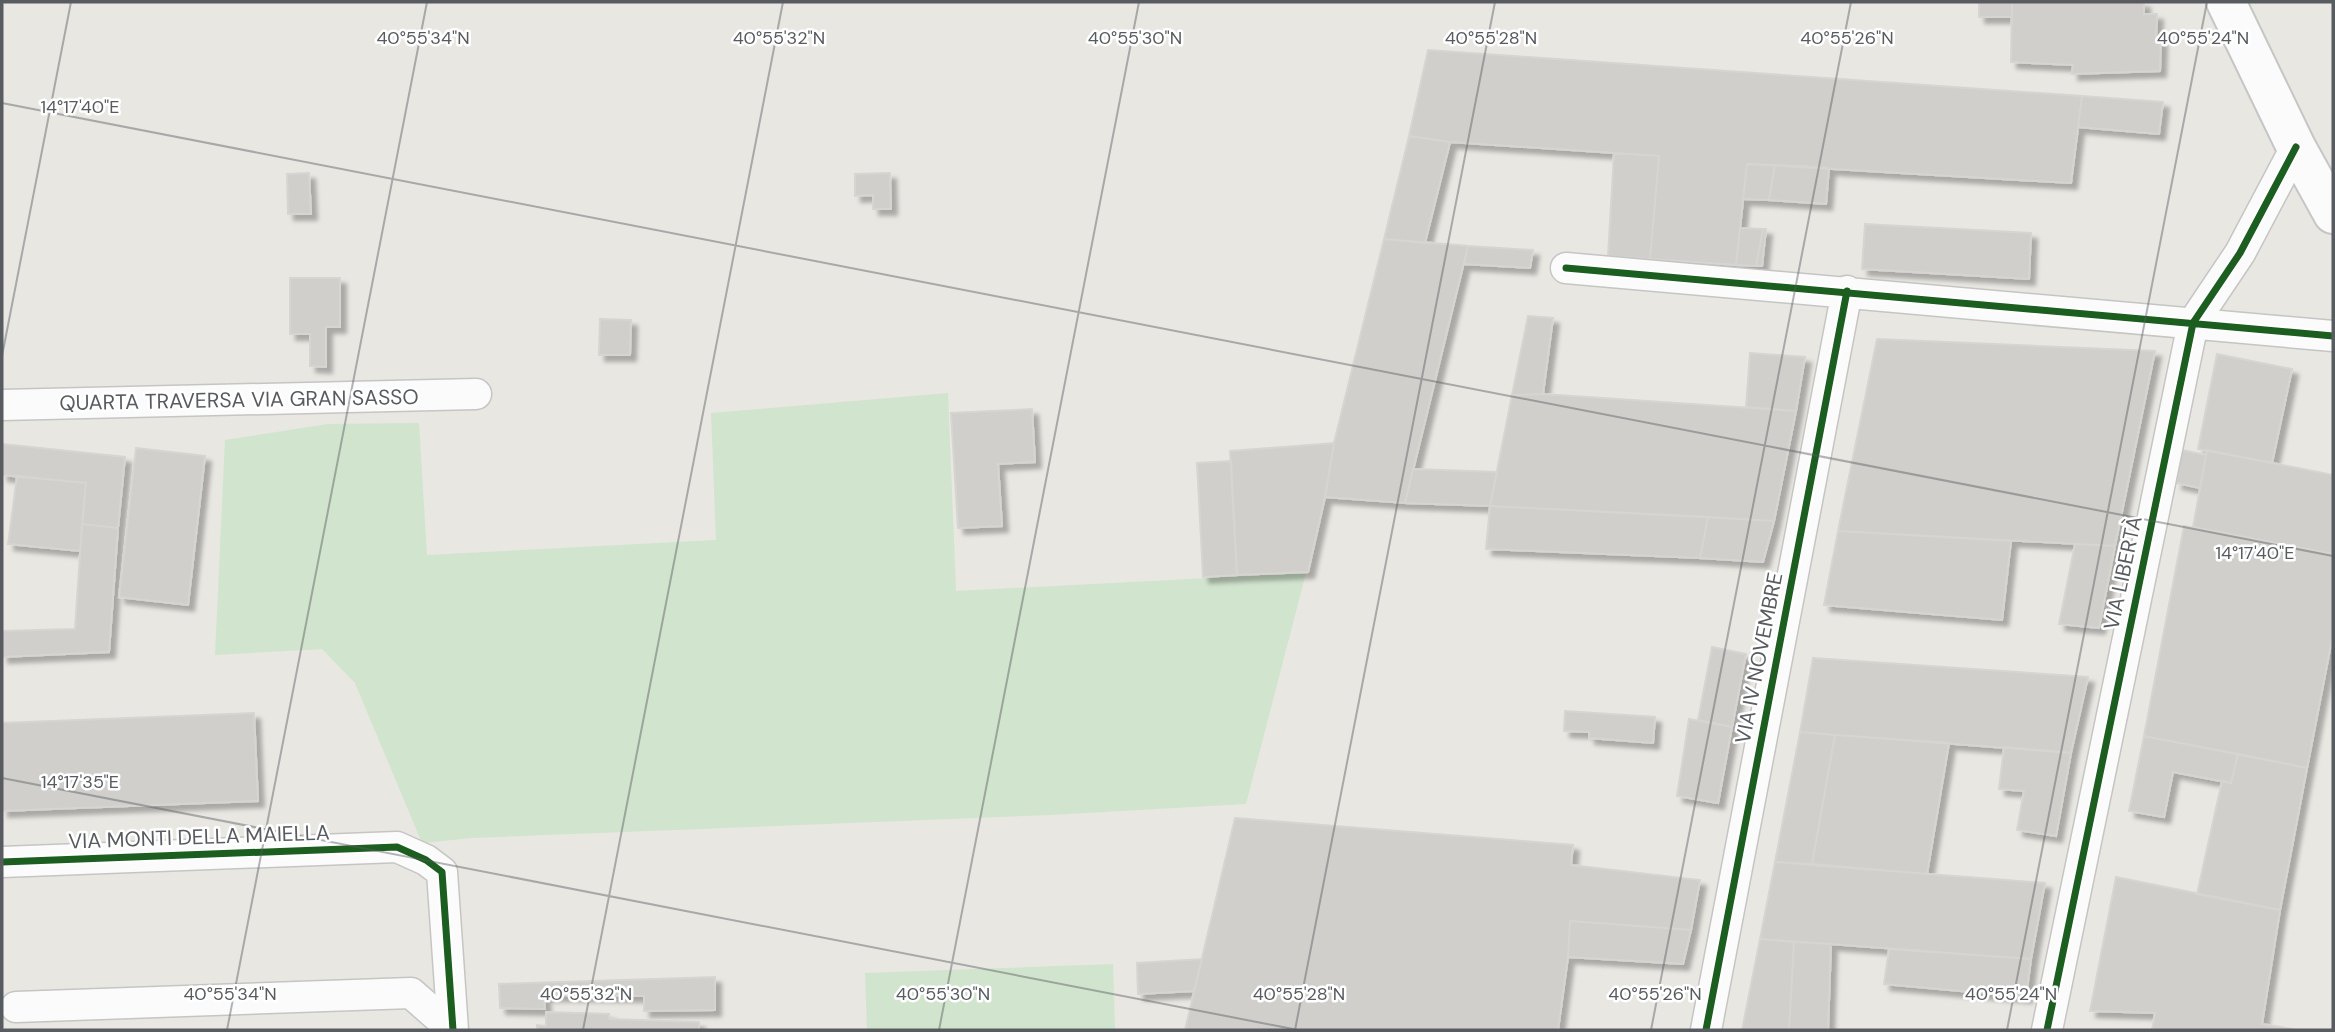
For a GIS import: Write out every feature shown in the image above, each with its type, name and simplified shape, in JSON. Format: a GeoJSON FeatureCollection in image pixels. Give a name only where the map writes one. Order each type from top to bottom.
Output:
{"type":"FeatureCollection","features":[{"type":"Feature","properties":{"kind":"main road"},"geometry":{"type":"LineString","coordinates":[[2227,2],[2296,147],[2333,214]]}},
{"type":"Feature","properties":{"kind":"street","name":"VIA LIBERTÀ"},"geometry":{"type":"LineString","coordinates":[[2047,1030],[2193,323],[2240,253],[2296,147]]}},
{"type":"Feature","properties":{"kind":"street"},"geometry":{"type":"LineString","coordinates":[[1566,268],[2333,335]]}},
{"type":"Feature","properties":{"kind":"street","name":"VIA IV NOVEMBRE"},"geometry":{"type":"LineString","coordinates":[[1706,1030],[1847,291]]}},
{"type":"Feature","properties":{"kind":"street","name":"QUARTA TRAVERSA VIA GRAN SASSO"},"geometry":{"type":"LineString","coordinates":[[2,405],[476,394]]}},
{"type":"Feature","properties":{"kind":"street","name":"VIA MONTI DELLA MAIELLA"},"geometry":{"type":"LineString","coordinates":[[2,862],[397,847],[426,860],[442,872],[453,1030]]}},
{"type":"Feature","properties":{"kind":"street"},"geometry":{"type":"LineString","coordinates":[[16,1007],[411,993],[453,1030]]}},
{"type":"Feature","properties":{"kind":"green space"},"geometry":{"type":"Polygon","coordinates":[[[948,393],[956,591],[1306,573],[1246,804],[1050,815],[472,838],[422,843],[355,683],[322,649],[215,655],[225,440],[328,424],[419,423],[427,555],[716,540],[711,413],[948,393]]]}},
{"type":"Feature","properties":{"kind":"green space"},"geometry":{"type":"Polygon","coordinates":[[[1113,964],[1115,1030],[867,1030],[865,973],[1113,964]]]}},
{"type":"Feature","properties":{"kind":"building"},"geometry":{"type":"Polygon","coordinates":[[[1979,2],[2012,2],[2012,17],[1979,17],[1979,2]]]}},
{"type":"Feature","properties":{"kind":"building"},"geometry":{"type":"Polygon","coordinates":[[[2012,2],[2144,2],[2144,14],[2157,14],[2156,38],[2161,39],[2160,71],[2072,74],[2073,65],[2011,62],[2012,2]]]}},
{"type":"Feature","properties":{"kind":"building"},"geometry":{"type":"Polygon","coordinates":[[[1428,50],[2082,96],[2071,183],[1747,164],[1736,265],[1650,259],[1659,156],[1450,142],[1409,136],[1428,50]]]}},
{"type":"Feature","properties":{"kind":"building"},"geometry":{"type":"Polygon","coordinates":[[[2082,96],[2163,102],[2159,134],[2078,127],[2082,96]]]}},
{"type":"Feature","properties":{"kind":"building"},"geometry":{"type":"Polygon","coordinates":[[[1409,136],[1450,142],[1425,243],[1384,239],[1409,136]]]}},
{"type":"Feature","properties":{"kind":"building"},"geometry":{"type":"Polygon","coordinates":[[[1614,153],[1659,156],[1650,259],[1608,256],[1614,153]]]}},
{"type":"Feature","properties":{"kind":"building"},"geometry":{"type":"Polygon","coordinates":[[[1747,164],[1775,165],[1769,200],[1743,199],[1747,164]]]}},
{"type":"Feature","properties":{"kind":"building"},"geometry":{"type":"Polygon","coordinates":[[[1775,165],[1829,168],[1826,204],[1769,200],[1775,165]]]}},
{"type":"Feature","properties":{"kind":"building"},"geometry":{"type":"Polygon","coordinates":[[[309,173],[311,214],[288,214],[287,174],[309,173]]]}},
{"type":"Feature","properties":{"kind":"building"},"geometry":{"type":"Polygon","coordinates":[[[890,173],[891,209],[873,209],[873,195],[855,196],[855,174],[890,173]]]}},
{"type":"Feature","properties":{"kind":"building"},"geometry":{"type":"Polygon","coordinates":[[[1865,224],[2031,233],[2029,279],[1862,269],[1865,224]]]}},
{"type":"Feature","properties":{"kind":"building"},"geometry":{"type":"Polygon","coordinates":[[[1740,228],[1763,229],[1756,266],[1736,265],[1740,228]]]}},
{"type":"Feature","properties":{"kind":"building"},"geometry":{"type":"Polygon","coordinates":[[[1763,229],[1766,229],[1762,266],[1756,266],[1763,229]]]}},
{"type":"Feature","properties":{"kind":"building"},"geometry":{"type":"Polygon","coordinates":[[[1384,239],[1468,246],[1405,503],[1325,497],[1334,443],[1384,239]]]}},
{"type":"Feature","properties":{"kind":"building"},"geometry":{"type":"Polygon","coordinates":[[[1468,246],[1533,250],[1530,268],[1464,264],[1468,246]]]}},
{"type":"Feature","properties":{"kind":"building"},"geometry":{"type":"Polygon","coordinates":[[[290,278],[340,278],[340,327],[326,327],[326,367],[310,366],[310,334],[290,334],[290,278]]]}},
{"type":"Feature","properties":{"kind":"building"},"geometry":{"type":"Polygon","coordinates":[[[1528,316],[1553,318],[1543,394],[1512,395],[1528,316]]]}},
{"type":"Feature","properties":{"kind":"building"},"geometry":{"type":"Polygon","coordinates":[[[600,319],[631,320],[630,355],[599,355],[600,319]]]}},
{"type":"Feature","properties":{"kind":"building"},"geometry":{"type":"Polygon","coordinates":[[[1877,339],[2155,351],[2115,546],[1838,531],[1877,339]]]}},
{"type":"Feature","properties":{"kind":"building"},"geometry":{"type":"Polygon","coordinates":[[[1750,353],[1805,357],[1796,411],[1746,407],[1750,353]]]}},
{"type":"Feature","properties":{"kind":"building"},"geometry":{"type":"Polygon","coordinates":[[[2217,354],[2292,369],[2272,463],[2198,449],[2217,354]]]}},
{"type":"Feature","properties":{"kind":"building"},"geometry":{"type":"Polygon","coordinates":[[[1543,394],[1796,411],[1774,521],[1490,506],[1512,395],[1543,394]]]}},
{"type":"Feature","properties":{"kind":"building"},"geometry":{"type":"Polygon","coordinates":[[[1032,409],[1035,462],[998,464],[1002,526],[958,528],[951,413],[1032,409]]]}},
{"type":"Feature","properties":{"kind":"building"},"geometry":{"type":"Polygon","coordinates":[[[1334,443],[1308,572],[1237,575],[1230,451],[1334,443]]]}},
{"type":"Feature","properties":{"kind":"building"},"geometry":{"type":"Polygon","coordinates":[[[2,444],[125,457],[118,528],[82,524],[86,483],[2,475],[2,444]]]}},
{"type":"Feature","properties":{"kind":"building"},"geometry":{"type":"Polygon","coordinates":[[[136,448],[205,456],[188,605],[119,597],[136,448]]]}},
{"type":"Feature","properties":{"kind":"building"},"geometry":{"type":"Polygon","coordinates":[[[2182,450],[2206,455],[2200,488],[2176,483],[2182,450]]]}},
{"type":"Feature","properties":{"kind":"building"},"geometry":{"type":"Polygon","coordinates":[[[2207,450],[2333,475],[2333,554],[2193,527],[2207,450]]]}},
{"type":"Feature","properties":{"kind":"building"},"geometry":{"type":"Polygon","coordinates":[[[1231,461],[1237,575],[1203,577],[1197,463],[1231,461]]]}},
{"type":"Feature","properties":{"kind":"building"},"geometry":{"type":"Polygon","coordinates":[[[1413,469],[1497,472],[1490,506],[1405,503],[1413,469]]]}},
{"type":"Feature","properties":{"kind":"building"},"geometry":{"type":"Polygon","coordinates":[[[17,476],[86,483],[80,551],[8,544],[17,476]]]}},
{"type":"Feature","properties":{"kind":"building"},"geometry":{"type":"Polygon","coordinates":[[[1490,506],[1708,517],[1700,558],[1486,549],[1490,506]]]}},
{"type":"Feature","properties":{"kind":"building"},"geometry":{"type":"Polygon","coordinates":[[[1708,517],[1774,521],[1763,562],[1700,558],[1708,517]]]}},
{"type":"Feature","properties":{"kind":"building"},"geometry":{"type":"Polygon","coordinates":[[[82,524],[118,528],[109,652],[2,657],[2,631],[75,629],[82,524]]]}},
{"type":"Feature","properties":{"kind":"building"},"geometry":{"type":"Polygon","coordinates":[[[2184,526],[2333,554],[2333,634],[2307,768],[2144,736],[2184,526]]]}},
{"type":"Feature","properties":{"kind":"building"},"geometry":{"type":"Polygon","coordinates":[[[1838,531],[2011,541],[2002,620],[1824,605],[1838,531]]]}},
{"type":"Feature","properties":{"kind":"building"},"geometry":{"type":"Polygon","coordinates":[[[2075,544],[2115,546],[2099,628],[2059,624],[2075,544]]]}},
{"type":"Feature","properties":{"kind":"building"},"geometry":{"type":"Polygon","coordinates":[[[1712,647],[1746,654],[1732,727],[1698,720],[1712,647]]]}},
{"type":"Feature","properties":{"kind":"building"},"geometry":{"type":"Polygon","coordinates":[[[1813,658],[2088,677],[2071,753],[1800,732],[1813,658]]]}},
{"type":"Feature","properties":{"kind":"building"},"geometry":{"type":"Polygon","coordinates":[[[1565,711],[1655,717],[1653,743],[1589,738],[1589,732],[1564,731],[1565,711]]]}},
{"type":"Feature","properties":{"kind":"building"},"geometry":{"type":"Polygon","coordinates":[[[254,713],[258,801],[2,811],[2,723],[254,713]]]}},
{"type":"Feature","properties":{"kind":"building"},"geometry":{"type":"Polygon","coordinates":[[[1689,719],[1732,727],[1718,803],[1677,796],[1689,719]]]}},
{"type":"Feature","properties":{"kind":"building"},"geometry":{"type":"Polygon","coordinates":[[[1800,732],[1835,735],[1812,864],[1775,862],[1800,732]]]}},
{"type":"Feature","properties":{"kind":"building"},"geometry":{"type":"Polygon","coordinates":[[[1835,735],[1949,743],[1927,874],[1812,864],[1835,735]]]}},
{"type":"Feature","properties":{"kind":"building"},"geometry":{"type":"Polygon","coordinates":[[[2144,736],[2238,754],[2231,783],[2173,772],[2164,817],[2129,811],[2144,736]]]}},
{"type":"Feature","properties":{"kind":"building"},"geometry":{"type":"Polygon","coordinates":[[[2004,747],[2071,753],[2056,836],[2017,830],[2024,791],[1999,789],[2004,747]]]}},
{"type":"Feature","properties":{"kind":"building"},"geometry":{"type":"Polygon","coordinates":[[[2238,754],[2307,768],[2280,910],[2197,894],[2222,781],[2231,783],[2238,754]]]}},
{"type":"Feature","properties":{"kind":"building"},"geometry":{"type":"Polygon","coordinates":[[[1235,818],[1573,845],[1571,865],[1700,880],[1691,930],[1570,921],[1558,1030],[1185,1030],[1235,818]]]}},
{"type":"Feature","properties":{"kind":"building"},"geometry":{"type":"Polygon","coordinates":[[[1775,862],[2045,883],[2031,959],[1760,939],[1775,862]]]}},
{"type":"Feature","properties":{"kind":"building"},"geometry":{"type":"Polygon","coordinates":[[[2116,877],[2280,910],[2262,1024],[2297,1030],[2152,1030],[2155,1013],[2090,1011],[2116,877]]]}},
{"type":"Feature","properties":{"kind":"building"},"geometry":{"type":"Polygon","coordinates":[[[1570,921],[1691,930],[1683,964],[1568,957],[1570,921]]]}},
{"type":"Feature","properties":{"kind":"building"},"geometry":{"type":"Polygon","coordinates":[[[1760,939],[1794,942],[1789,1030],[1742,1030],[1760,939]]]}},
{"type":"Feature","properties":{"kind":"building"},"geometry":{"type":"Polygon","coordinates":[[[1794,942],[1831,944],[1828,1030],[1789,1030],[1794,942]]]}},
{"type":"Feature","properties":{"kind":"building"},"geometry":{"type":"Polygon","coordinates":[[[1889,949],[2031,959],[2026,997],[1884,984],[1889,949]]]}},
{"type":"Feature","properties":{"kind":"building"},"geometry":{"type":"Polygon","coordinates":[[[1202,959],[1194,991],[1138,994],[1137,963],[1202,959]]]}},
{"type":"Feature","properties":{"kind":"building"},"geometry":{"type":"Polygon","coordinates":[[[715,977],[715,1010],[644,1011],[644,996],[544,995],[545,1009],[500,1008],[499,984],[715,977]]]}},
{"type":"Feature","properties":{"kind":"building"},"geometry":{"type":"Polygon","coordinates":[[[546,1012],[609,1014],[609,1019],[699,1022],[699,1030],[537,1030],[537,1025],[546,1026],[546,1012]]]}},
{"type":"Feature","properties":{"kind":"cycle path"},"geometry":{"type":"LineString","coordinates":[[2047,1030],[2193,323],[2240,253],[2296,147]]}},
{"type":"Feature","properties":{"kind":"cycle path"},"geometry":{"type":"LineString","coordinates":[[1566,268],[2333,336]]}},
{"type":"Feature","properties":{"kind":"cycle path"},"geometry":{"type":"LineString","coordinates":[[1706,1030],[1847,291]]}},
{"type":"Feature","properties":{"kind":"cycle path"},"geometry":{"type":"LineString","coordinates":[[2,862],[397,847],[426,860],[442,872],[453,1030]]}}]}
